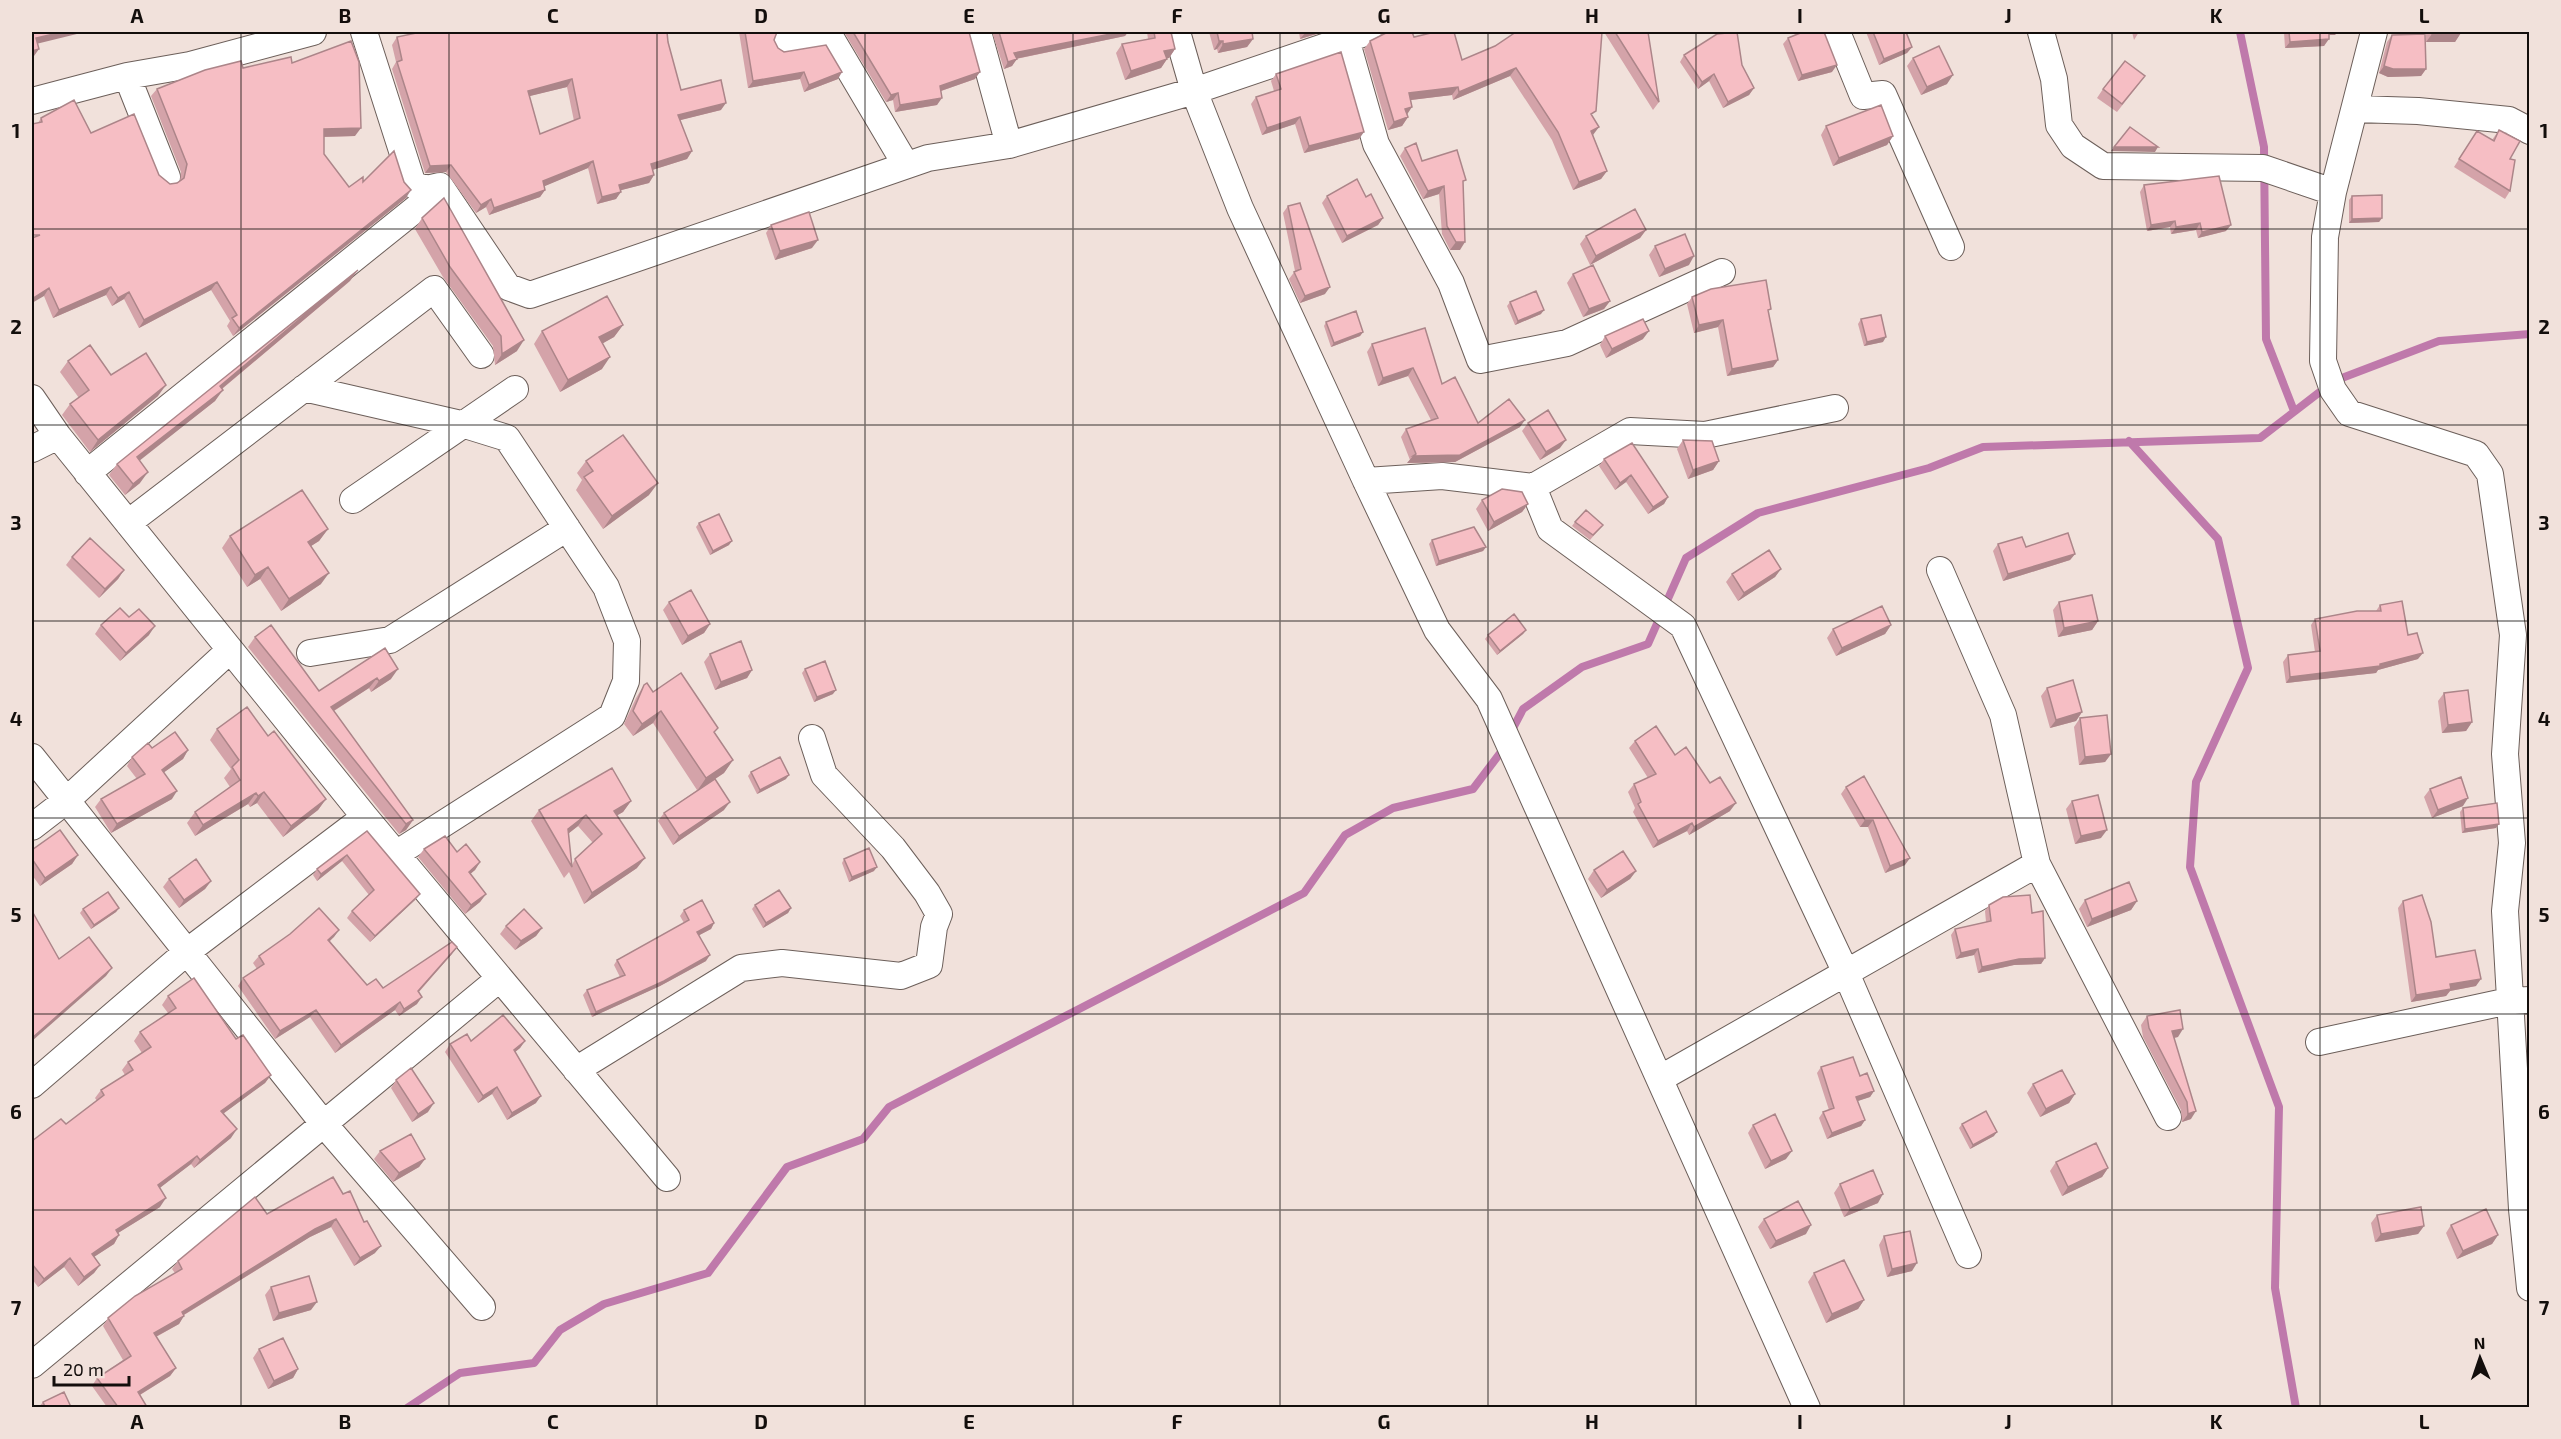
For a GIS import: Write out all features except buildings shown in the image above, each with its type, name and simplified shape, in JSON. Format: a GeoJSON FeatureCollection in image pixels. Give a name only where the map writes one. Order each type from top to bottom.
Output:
{"type":"FeatureCollection","features":[{"type":"Feature","properties":{"kind":"street"},"geometry":{"type":"LineString","coordinates":[[32,101],[127,76],[190,65],[313,32]]}},
{"type":"Feature","properties":{"kind":"street"},"geometry":{"type":"LineString","coordinates":[[364,32],[413,184],[427,189],[440,186],[508,287],[530,295],[928,158],[1009,145],[1194,91],[1357,35],[1376,144],[1451,283],[1480,360],[1567,343],[1722,272]]}},
{"type":"Feature","properties":{"kind":"street"},"geometry":{"type":"LineString","coordinates":[[978,32],[1009,145]]}},
{"type":"Feature","properties":{"kind":"street"},"geometry":{"type":"LineString","coordinates":[[1177,32],[1194,91],[1240,208],[1437,630],[1489,699],[1807,1407]]}},
{"type":"Feature","properties":{"kind":"street"},"geometry":{"type":"LineString","coordinates":[[1837,32],[1863,96],[1883,94],[1951,247]]}},
{"type":"Feature","properties":{"kind":"street"},"geometry":{"type":"LineString","coordinates":[[2041,32],[2054,79],[2059,125],[2073,146],[2103,166],[2264,168],[2333,192]]}},
{"type":"Feature","properties":{"kind":"street"},"geometry":{"type":"LineString","coordinates":[[2374,32],[2333,192],[2325,237],[2323,361],[2333,390],[2349,413],[2476,454],[2490,474],[2521,635],[2505,754],[2520,810],[2512,843],[2505,911],[2519,1000],[2522,1209],[2529,1288]]}},
{"type":"Feature","properties":{"kind":"street"},"geometry":{"type":"LineString","coordinates":[[784,44],[829,35],[906,165]]}},
{"type":"Feature","properties":{"kind":"street"},"geometry":{"type":"LineString","coordinates":[[127,76],[167,177]]}},
{"type":"Feature","properties":{"kind":"street"},"geometry":{"type":"LineString","coordinates":[[2356,109],[2418,111],[2509,120],[2529,131]]}},
{"type":"Feature","properties":{"kind":"street"},"geometry":{"type":"LineString","coordinates":[[87,473],[423,203],[427,189]]}},
{"type":"Feature","properties":{"kind":"street"},"geometry":{"type":"LineString","coordinates":[[128,524],[434,289],[481,355]]}},
{"type":"Feature","properties":{"kind":"street"},"geometry":{"type":"LineString","coordinates":[[304,388],[465,425],[507,438],[606,587],[627,641],[626,681],[612,716],[396,854]]}},
{"type":"Feature","properties":{"kind":"street"},"geometry":{"type":"LineString","coordinates":[[352,500],[515,389]]}},
{"type":"Feature","properties":{"kind":"street"},"geometry":{"type":"LineString","coordinates":[[32,398],[87,473],[365,817],[667,1178]]}},
{"type":"Feature","properties":{"kind":"street"},"geometry":{"type":"LineString","coordinates":[[1366,481],[1442,476],[1533,486],[1630,431],[1705,435],[1835,408]]}},
{"type":"Feature","properties":{"kind":"street"},"geometry":{"type":"LineString","coordinates":[[32,449],[58,436]]}},
{"type":"Feature","properties":{"kind":"street"},"geometry":{"type":"LineString","coordinates":[[1533,486],[1550,529],[1683,626],[1846,973],[1968,1255]]}},
{"type":"Feature","properties":{"kind":"street"},"geometry":{"type":"LineString","coordinates":[[310,654],[390,640],[567,528]]}},
{"type":"Feature","properties":{"kind":"street"},"geometry":{"type":"LineString","coordinates":[[1940,570],[2003,715],[2037,864],[2168,1117]]}},
{"type":"Feature","properties":{"kind":"street"},"geometry":{"type":"LineString","coordinates":[[32,827],[66,800],[230,650]]}},
{"type":"Feature","properties":{"kind":"street"},"geometry":{"type":"LineString","coordinates":[[576,1070],[741,968],[782,963],[901,976],[929,964],[939,914],[927,893],[893,848],[824,775],[812,738]]}},
{"type":"Feature","properties":{"kind":"street"},"geometry":{"type":"LineString","coordinates":[[32,757],[323,1123],[482,1307]]}},
{"type":"Feature","properties":{"kind":"street"},"geometry":{"type":"LineString","coordinates":[[32,1085],[188,951],[365,817]]}},
{"type":"Feature","properties":{"kind":"street"},"geometry":{"type":"LineString","coordinates":[[1661,1078],[2037,864]]}},
{"type":"Feature","properties":{"kind":"street"},"geometry":{"type":"LineString","coordinates":[[35,1354],[499,979]]}},
{"type":"Feature","properties":{"kind":"street"},"geometry":{"type":"LineString","coordinates":[[2319,1042],[2519,1000]]}},
{"type":"Feature","properties":{"kind":"waterway"},"geometry":{"type":"LineString","coordinates":[[2240,32],[2264,147],[2266,339],[2294,411]]}},
{"type":"Feature","properties":{"kind":"waterway"},"geometry":{"type":"LineString","coordinates":[[1510,734],[1523,709],[1582,667],[1648,644],[1686,558],[1758,513],[1929,468],[1983,447],[2260,438],[2334,381],[2439,341],[2530,334]]}},
{"type":"Feature","properties":{"kind":"waterway"},"geometry":{"type":"LineString","coordinates":[[2129,441],[2218,539],[2248,668],[2196,782],[2190,867],[2279,1107],[2275,1288],[2296,1408]]}},
{"type":"Feature","properties":{"kind":"waterway"},"geometry":{"type":"LineString","coordinates":[[407,1408],[460,1373],[534,1363],[560,1330],[604,1304],[708,1273],[787,1167],[863,1139],[889,1107],[1304,893],[1345,835],[1393,808],[1473,789],[1504,748]]}}]}
